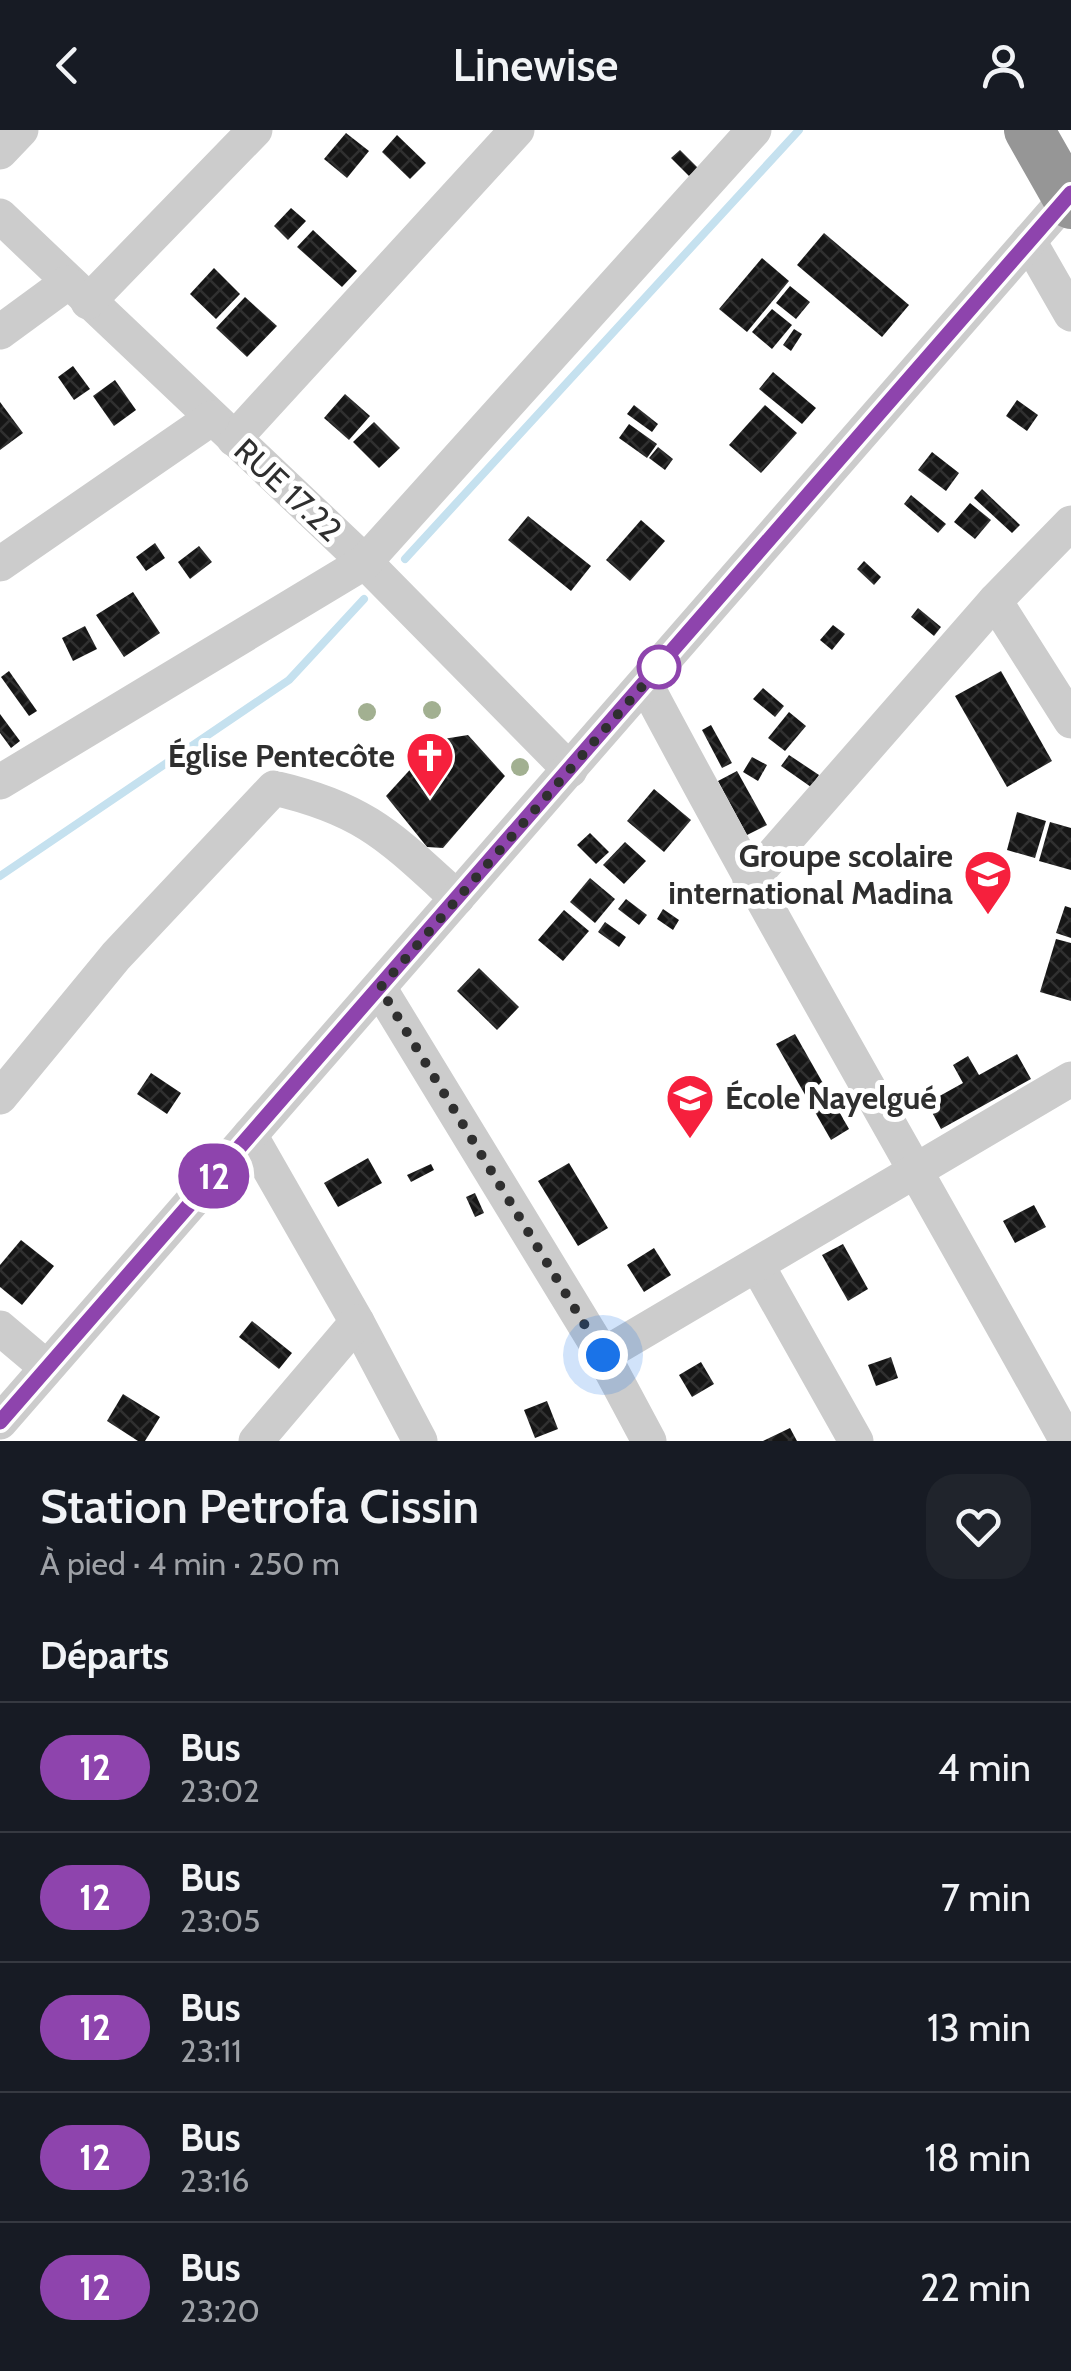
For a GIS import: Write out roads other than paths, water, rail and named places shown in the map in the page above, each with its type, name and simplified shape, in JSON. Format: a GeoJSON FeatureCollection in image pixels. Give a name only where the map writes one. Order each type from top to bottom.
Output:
{"type":"FeatureCollection","features":[{"type":"Feature","properties":{"kind":"highway"},"geometry":{"type":"LineString","coordinates":[[1030,130],[1070,199]]}},
{"type":"Feature","properties":{"kind":"street"},"geometry":{"type":"LineString","coordinates":[[0,152],[21,130]]}},
{"type":"Feature","properties":{"kind":"street"},"geometry":{"type":"LineString","coordinates":[[0,332],[78,292],[255,130]]}},
{"type":"Feature","properties":{"kind":"street"},"geometry":{"type":"LineString","coordinates":[[0,564],[223,428],[517,130]]}},
{"type":"Feature","properties":{"kind":"street"},"geometry":{"type":"LineString","coordinates":[[0,782],[365,562],[754,130]]}},
{"type":"Feature","properties":{"kind":"street"},"geometry":{"type":"LineString","coordinates":[[0,1422],[1070,199]]}},
{"type":"Feature","properties":{"kind":"street","name":"RUE 17.22"},"geometry":{"type":"LineString","coordinates":[[0,216],[365,562],[570,770]]}},
{"type":"Feature","properties":{"kind":"street"},"geometry":{"type":"LineString","coordinates":[[1029,242],[1071,314]]}},
{"type":"Feature","properties":{"kind":"street"},"geometry":{"type":"LineString","coordinates":[[750,881],[995,600],[1071,524]]}},
{"type":"Feature","properties":{"kind":"street"},"geometry":{"type":"LineString","coordinates":[[995,600],[1071,721]]}},
{"type":"Feature","properties":{"kind":"street"},"geometry":{"type":"LineString","coordinates":[[645,684],[750,881],[1067,1441]]}},
{"type":"Feature","properties":{"kind":"street"},"geometry":{"type":"LineString","coordinates":[[0,1096],[116,956],[274,788],[351,811],[385,832],[457,898]]}},
{"type":"Feature","properties":{"kind":"street"},"geometry":{"type":"LineString","coordinates":[[380,988],[603,1355],[649,1441]]}},
{"type":"Feature","properties":{"kind":"street"},"geometry":{"type":"LineString","coordinates":[[603,1355],[1070,1083]]}},
{"type":"Feature","properties":{"kind":"street"},"geometry":{"type":"LineString","coordinates":[[250,1134],[358,1322],[420,1441]]}},
{"type":"Feature","properties":{"kind":"street"},"geometry":{"type":"LineString","coordinates":[[757,1265],[856,1441]]}},
{"type":"Feature","properties":{"kind":"street"},"geometry":{"type":"LineString","coordinates":[[256,1441],[358,1322]]}},
{"type":"Feature","properties":{"kind":"street"},"geometry":{"type":"LineString","coordinates":[[0,1328],[46,1367]]}},
{"type":"Feature","properties":{"kind":"waterway"},"geometry":{"type":"LineString","coordinates":[[405,559],[799,130]]}},
{"type":"Feature","properties":{"kind":"waterway"},"geometry":{"type":"LineString","coordinates":[[0,876],[289,680],[364,599]]}},
{"type":"Feature","properties":{"kind":"place","name":"Église Pentecôte"},"geometry":{"type":"Point","coordinates":[430,798]}},
{"type":"Feature","properties":{"kind":"place","name":"Groupe scolaire international Madina"},"geometry":{"type":"Point","coordinates":[988,916]}},
{"type":"Feature","properties":{"kind":"place","name":"École Nayelgué"},"geometry":{"type":"Point","coordinates":[690,1140]}}]}
